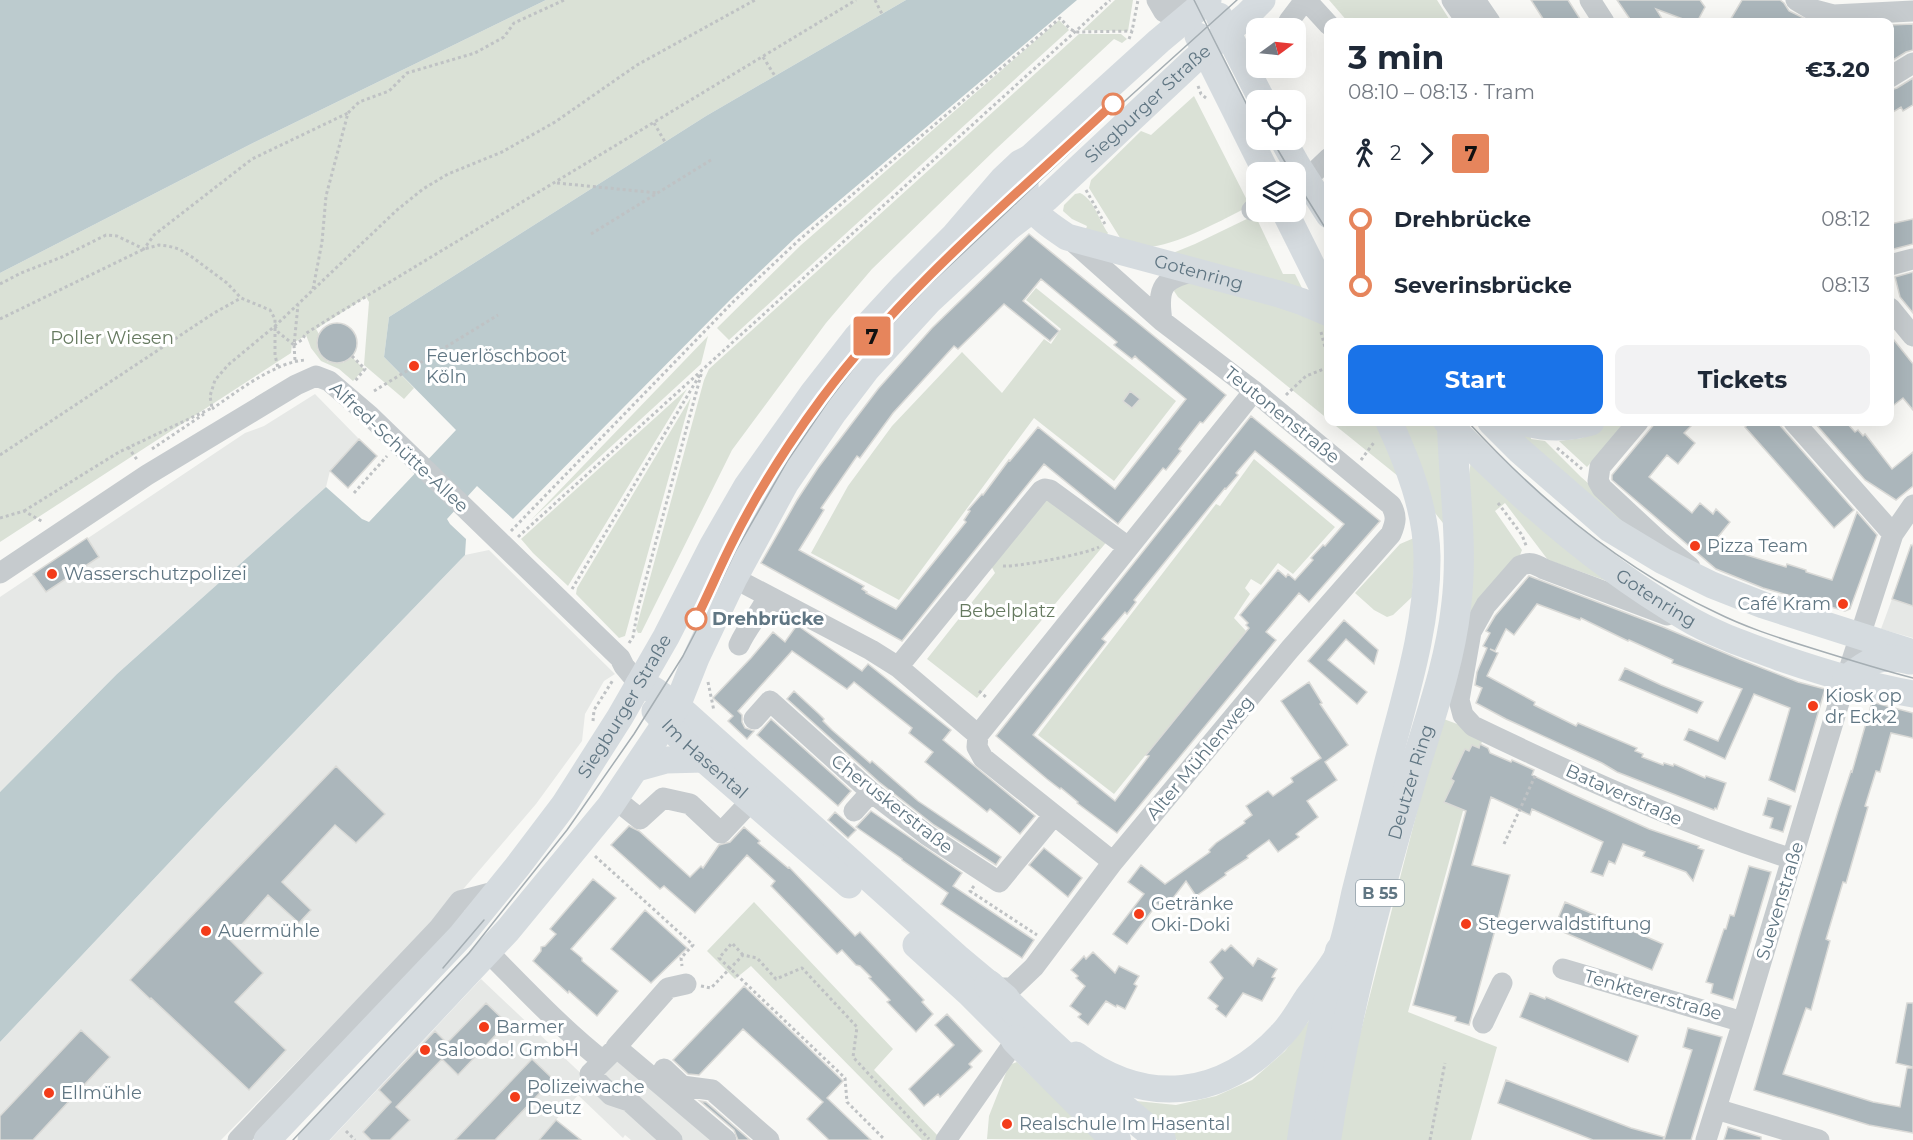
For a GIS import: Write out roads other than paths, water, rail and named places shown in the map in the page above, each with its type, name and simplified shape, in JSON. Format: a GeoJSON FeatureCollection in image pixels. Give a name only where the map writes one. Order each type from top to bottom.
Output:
{"type":"FeatureCollection","features":[{"type":"Feature","properties":{"kind":"highway","name":"Deutzer Ring"},"geometry":{"type":"LineString","coordinates":[[1326,1140],[1333,1090],[1360,968],[1408,788],[1450,649],[1457,605],[1459,563],[1452,426]]}},
{"type":"Feature","properties":{"kind":"highway","name":"Deutzer Ring"},"geometry":{"type":"LineString","coordinates":[[1302,1140],[1308,1094],[1321,1029],[1340,951]]}},
{"type":"Feature","properties":{"kind":"highway","name":"B 55"},"geometry":{"type":"LineString","coordinates":[[991,986],[1057,1051],[1161,1140]]}},
{"type":"Feature","properties":{"kind":"highway"},"geometry":{"type":"LineString","coordinates":[[1016,1040],[1116,1140]]}},
{"type":"Feature","properties":{"kind":"main road"},"geometry":{"type":"LineString","coordinates":[[1180,0],[1261,162]]}},
{"type":"Feature","properties":{"kind":"main road"},"geometry":{"type":"LineString","coordinates":[[1210,0],[1257,90]]}},
{"type":"Feature","properties":{"kind":"main road","name":"Siegburger Straße"},"geometry":{"type":"LineString","coordinates":[[267,1140],[461,936],[564,805],[620,717],[666,637],[713,545],[747,486],[813,393],[856,338],[954,236],[1003,178],[1020,163],[1030,158],[1159,41],[1210,0]]}},
{"type":"Feature","properties":{"kind":"main road","name":"Siegburger Straße"},"geometry":{"type":"LineString","coordinates":[[311,1140],[508,930],[615,799],[672,720],[696,658],[734,578],[785,484],[834,412],[867,370],[930,300],[1009,228],[1038,215],[1192,62],[1262,0]]}},
{"type":"Feature","properties":{"kind":"main road"},"geometry":{"type":"LineString","coordinates":[[1030,158],[1024,178],[1024,188],[1038,215]]}},
{"type":"Feature","properties":{"kind":"main road"},"geometry":{"type":"LineString","coordinates":[[1306,187],[1324,209]]}},
{"type":"Feature","properties":{"kind":"main road","name":"Teutonenstraße"},"geometry":{"type":"LineString","coordinates":[[1038,215],[1067,237]]}},
{"type":"Feature","properties":{"kind":"main road"},"geometry":{"type":"LineString","coordinates":[[1290,222],[1324,290]]}},
{"type":"Feature","properties":{"kind":"main road","name":"Gotenring"},"geometry":{"type":"LineString","coordinates":[[1067,237],[1197,271],[1303,302],[1324,311]]}},
{"type":"Feature","properties":{"kind":"main road","name":"Gotenring"},"geometry":{"type":"LineString","coordinates":[[1451,426],[1475,451],[1512,501],[1637,587],[1687,618],[1739,643],[1850,670],[1902,692]]}},
{"type":"Feature","properties":{"kind":"main road","name":"Gotenring"},"geometry":{"type":"LineString","coordinates":[[1495,426],[1610,529],[1663,561],[1712,585],[1763,605],[1913,653]]}},
{"type":"Feature","properties":{"kind":"main road"},"geometry":{"type":"LineString","coordinates":[[1545,426],[1573,430]]}},
{"type":"Feature","properties":{"kind":"main road","name":"Deutzer Ring"},"geometry":{"type":"LineString","coordinates":[[1340,951],[1413,663],[1423,608],[1427,555],[1425,528],[1413,482],[1399,444],[1381,431]]}},
{"type":"Feature","properties":{"kind":"main road"},"geometry":{"type":"LineString","coordinates":[[1882,657],[1876,665],[1877,674],[1902,692]]}},
{"type":"Feature","properties":{"kind":"main road"},"geometry":{"type":"LineString","coordinates":[[1850,670],[1882,657],[1913,661]]}},
{"type":"Feature","properties":{"kind":"main road","name":"Im Hasental"},"geometry":{"type":"LineString","coordinates":[[639,684],[649,701],[991,986]]}},
{"type":"Feature","properties":{"kind":"main road","name":"Im Hasental"},"geometry":{"type":"LineString","coordinates":[[672,720],[704,759],[824,862],[969,993],[1016,1040]]}},
{"type":"Feature","properties":{"kind":"main road"},"geometry":{"type":"LineString","coordinates":[[637,768],[666,760],[704,759]]}},
{"type":"Feature","properties":{"kind":"main road","name":"B 55"},"geometry":{"type":"LineString","coordinates":[[991,986],[1044,1031],[1112,1078],[1166,1090],[1187,1089],[1210,1083],[1236,1072],[1261,1054],[1283,1034],[1340,951]]}},
{"type":"Feature","properties":{"kind":"street"},"geometry":{"type":"LineString","coordinates":[[1157,0],[1164,12],[1180,0]]}},
{"type":"Feature","properties":{"kind":"street"},"geometry":{"type":"LineString","coordinates":[[1291,18],[1305,0],[1324,19]]}},
{"type":"Feature","properties":{"kind":"street"},"geometry":{"type":"LineString","coordinates":[[1452,0],[1464,18]]}},
{"type":"Feature","properties":{"kind":"street"},"geometry":{"type":"LineString","coordinates":[[1475,0],[1487,18]]}},
{"type":"Feature","properties":{"kind":"street"},"geometry":{"type":"LineString","coordinates":[[1590,0],[1601,18]]}},
{"type":"Feature","properties":{"kind":"street"},"geometry":{"type":"LineString","coordinates":[[1797,0],[1811,9],[1833,15],[1913,10]]}},
{"type":"Feature","properties":{"kind":"street"},"geometry":{"type":"LineString","coordinates":[[1894,75],[1913,63]]}},
{"type":"Feature","properties":{"kind":"street"},"geometry":{"type":"LineString","coordinates":[[1306,180],[1324,163]]}},
{"type":"Feature","properties":{"kind":"street","name":"Teutonenstraße"},"geometry":{"type":"LineString","coordinates":[[1067,237],[1162,321],[1254,391],[1383,498],[1396,513]]}},
{"type":"Feature","properties":{"kind":"street"},"geometry":{"type":"LineString","coordinates":[[1894,264],[1913,259]]}},
{"type":"Feature","properties":{"kind":"street"},"geometry":{"type":"LineString","coordinates":[[1162,321],[1160,293],[1168,282],[1179,274],[1197,271]]}},
{"type":"Feature","properties":{"kind":"street"},"geometry":{"type":"LineString","coordinates":[[1894,313],[1913,336]]}},
{"type":"Feature","properties":{"kind":"street","name":"Alfred-Schütte-Allee"},"geometry":{"type":"LineString","coordinates":[[0,573],[147,475],[308,378],[315,376],[329,381],[373,407],[465,507],[620,658],[639,684]]}},
{"type":"Feature","properties":{"kind":"street"},"geometry":{"type":"LineString","coordinates":[[1113,862],[983,758],[977,747],[978,735],[1254,391]]}},
{"type":"Feature","properties":{"kind":"street","name":"Gotenring"},"geometry":{"type":"LineString","coordinates":[[1635,426],[1600,467],[1598,481],[1602,488],[1651,533],[1712,585]]}},
{"type":"Feature","properties":{"kind":"street"},"geometry":{"type":"LineString","coordinates":[[1798,426],[1893,534]]}},
{"type":"Feature","properties":{"kind":"street"},"geometry":{"type":"LineString","coordinates":[[898,667],[1041,490],[1050,490],[1128,547]]}},
{"type":"Feature","properties":{"kind":"street","name":"Suevenstraße"},"geometry":{"type":"LineString","coordinates":[[1706,1140],[1860,635],[1893,534],[1913,505]]}},
{"type":"Feature","properties":{"kind":"street","name":"Alter Mühlenweg"},"geometry":{"type":"LineString","coordinates":[[991,986],[1012,988],[1034,967],[1113,862],[1290,649],[1391,534],[1396,524],[1396,513]]}},
{"type":"Feature","properties":{"kind":"street","name":"Bataverstraße"},"geometry":{"type":"LineString","coordinates":[[1687,618],[1666,615],[1552,572],[1533,562],[1520,566],[1486,605],[1471,632],[1459,700],[1463,715],[1473,726],[1593,783],[1689,823],[1792,859]]}},
{"type":"Feature","properties":{"kind":"street"},"geometry":{"type":"LineString","coordinates":[[734,578],[871,650],[898,667],[978,735]]}},
{"type":"Feature","properties":{"kind":"street"},"geometry":{"type":"LineString","coordinates":[[739,645],[763,608],[768,596]]}},
{"type":"Feature","properties":{"kind":"street","name":"Cheruskerstraße"},"geometry":{"type":"LineString","coordinates":[[753,719],[770,701],[871,792],[927,835],[999,882],[1054,816]]}},
{"type":"Feature","properties":{"kind":"street"},"geometry":{"type":"LineString","coordinates":[[854,811],[871,792]]}},
{"type":"Feature","properties":{"kind":"street"},"geometry":{"type":"LineString","coordinates":[[615,799],[640,819],[663,798],[690,804],[721,832],[752,801]]}},
{"type":"Feature","properties":{"kind":"street"},"geometry":{"type":"LineString","coordinates":[[238,1140],[439,928],[460,901],[498,891]]}},
{"type":"Feature","properties":{"kind":"street"},"geometry":{"type":"LineString","coordinates":[[488,952],[589,1050],[603,1061],[644,1071],[726,1140]]}},
{"type":"Feature","properties":{"kind":"street","name":"Tenktererstraße"},"geometry":{"type":"LineString","coordinates":[[1563,969],[1743,1022]]}},
{"type":"Feature","properties":{"kind":"street"},"geometry":{"type":"LineString","coordinates":[[1483,1023],[1502,983]]}},
{"type":"Feature","properties":{"kind":"street"},"geometry":{"type":"LineString","coordinates":[[603,1061],[668,988],[686,984]]}},
{"type":"Feature","properties":{"kind":"street"},"geometry":{"type":"LineString","coordinates":[[946,1140],[1016,1040]]}},
{"type":"Feature","properties":{"kind":"street"},"geometry":{"type":"LineString","coordinates":[[644,1071],[654,1060],[682,1086],[712,1090],[769,1140]]}},
{"type":"Feature","properties":{"kind":"street"},"geometry":{"type":"LineString","coordinates":[[603,1061],[611,1095],[629,1101],[672,1140]]}},
{"type":"Feature","properties":{"kind":"street"},"geometry":{"type":"LineString","coordinates":[[1716,1109],[1820,1140]]}},
{"type":"Feature","properties":{"kind":"tram line"},"geometry":{"type":"LineString","coordinates":[[1194,0],[1246,103]]}},
{"type":"Feature","properties":{"kind":"tram line"},"geometry":{"type":"LineString","coordinates":[[293,1140],[469,953],[567,830],[634,734],[683,656],[735,552],[788,460],[829,400],[869,348],[930,284],[1116,109],[1237,0]]}},
{"type":"Feature","properties":{"kind":"tram line","name":"7"},"geometry":{"type":"LineString","coordinates":[[696,619],[731,544],[768,479],[810,414],[861,349],[924,280],[1113,104]]}},
{"type":"Feature","properties":{"kind":"tram line"},"geometry":{"type":"LineString","coordinates":[[1278,150],[1285,162]]}},
{"type":"Feature","properties":{"kind":"tram line"},"geometry":{"type":"LineString","coordinates":[[1306,197],[1324,226]]}},
{"type":"Feature","properties":{"kind":"tram line"},"geometry":{"type":"LineString","coordinates":[[1472,426],[1523,478],[1582,529],[1614,553],[1680,594],[1726,617],[1761,631],[1913,678]]}},
{"type":"Feature","properties":{"kind":"tram line"},"geometry":{"type":"LineString","coordinates":[[443,968],[484,920]]}},
{"type":"Feature","properties":{"kind":"place","name":"Feuerlöschboot Köln"},"geometry":{"type":"Point","coordinates":[414,366]}},
{"type":"Feature","properties":{"kind":"place","name":"Pizza Team"},"geometry":{"type":"Point","coordinates":[1695,546]}},
{"type":"Feature","properties":{"kind":"place","name":"Wasserschutzpolizei"},"geometry":{"type":"Point","coordinates":[52,574]}},
{"type":"Feature","properties":{"kind":"place","name":"Café Kram"},"geometry":{"type":"Point","coordinates":[1843,604]}},
{"type":"Feature","properties":{"kind":"place","name":"Drehbrücke"},"geometry":{"type":"Point","coordinates":[696,619]}},
{"type":"Feature","properties":{"kind":"place","name":"Kiosk op dr Eck 2"},"geometry":{"type":"Point","coordinates":[1813,706]}},
{"type":"Feature","properties":{"kind":"place","name":"Getränke Oki-Doki"},"geometry":{"type":"Point","coordinates":[1139,914]}},
{"type":"Feature","properties":{"kind":"place","name":"Stegerwaldstiftung"},"geometry":{"type":"Point","coordinates":[1466,924]}},
{"type":"Feature","properties":{"kind":"place","name":"Auermühle"},"geometry":{"type":"Point","coordinates":[206,931]}},
{"type":"Feature","properties":{"kind":"place","name":"Barmer"},"geometry":{"type":"Point","coordinates":[484,1027]}},
{"type":"Feature","properties":{"kind":"place","name":"Saloodo! GmbH"},"geometry":{"type":"Point","coordinates":[425,1050]}},
{"type":"Feature","properties":{"kind":"place","name":"Ellmühle"},"geometry":{"type":"Point","coordinates":[49,1093]}},
{"type":"Feature","properties":{"kind":"place","name":"Polizeiwache Deutz"},"geometry":{"type":"Point","coordinates":[515,1097]}},
{"type":"Feature","properties":{"kind":"place","name":"Realschule Im Hasental"},"geometry":{"type":"Point","coordinates":[1007,1124]}},
{"type":"Feature","properties":{"kind":"park label","name":"Poller Wiesen"},"geometry":{"type":"Point","coordinates":[112,338]}},
{"type":"Feature","properties":{"kind":"park label","name":"Bebelplatz"},"geometry":{"type":"Point","coordinates":[1007,611]}}]}
